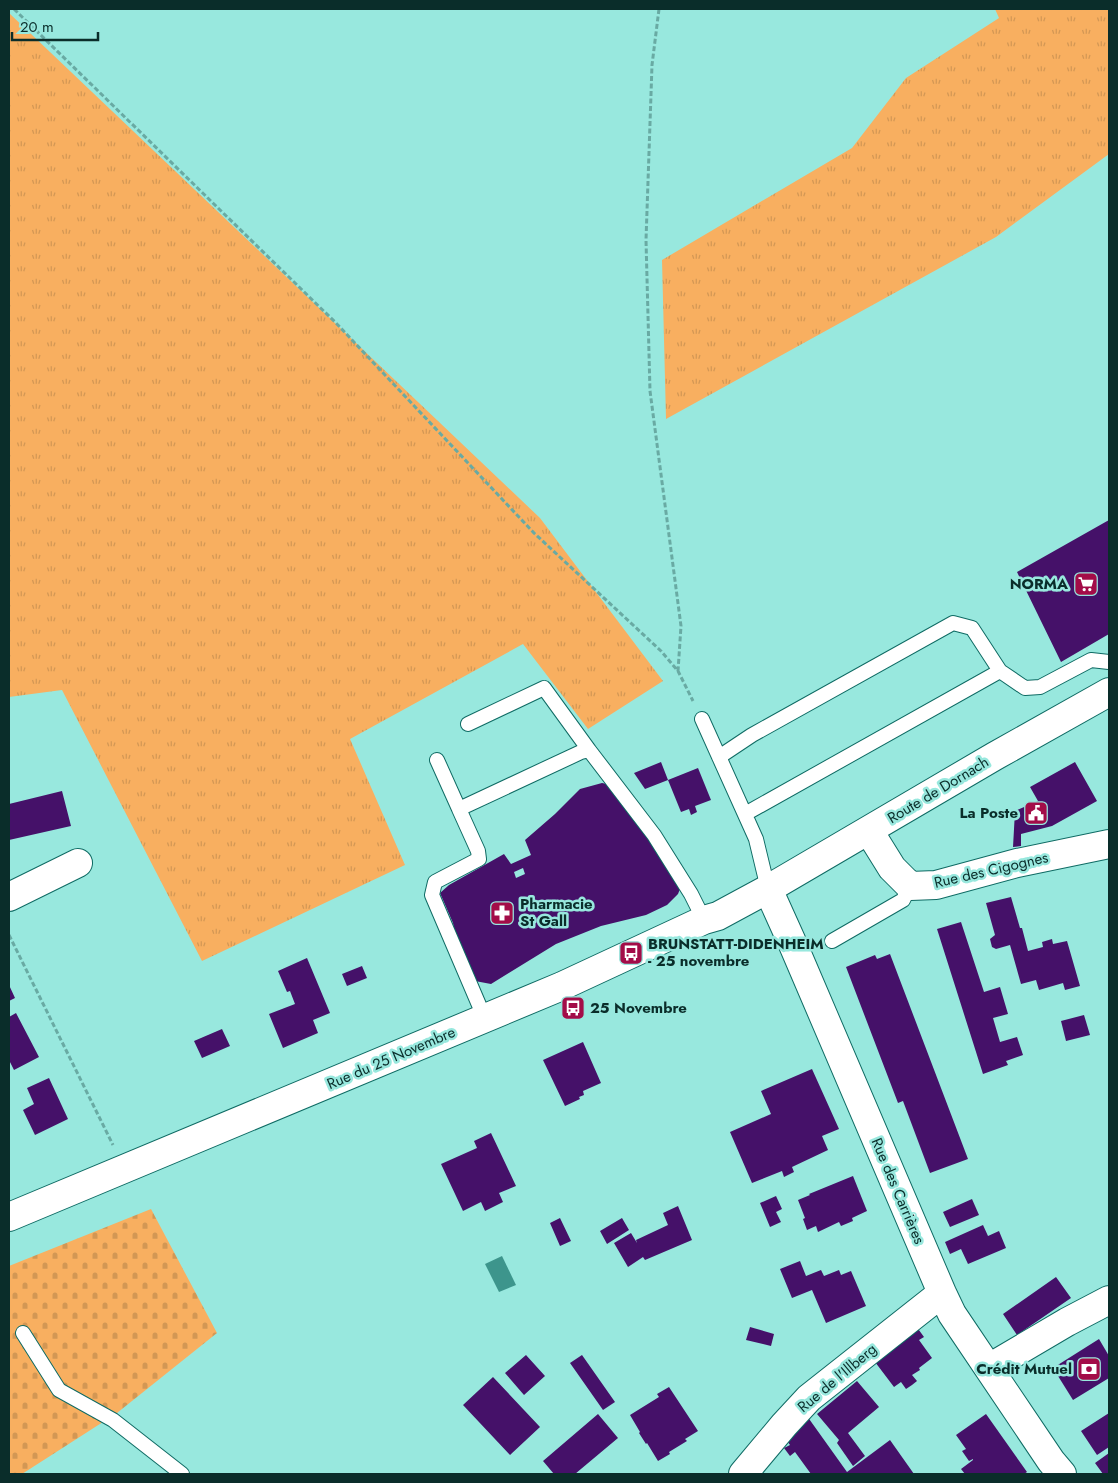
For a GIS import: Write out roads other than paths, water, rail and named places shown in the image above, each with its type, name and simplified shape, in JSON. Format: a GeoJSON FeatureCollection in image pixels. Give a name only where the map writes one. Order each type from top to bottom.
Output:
{"type":"FeatureCollection","features":[{"type":"Feature","properties":{"kind":"street","name":"Route de Dornach"},"geometry":{"type":"LineString","coordinates":[[768,889],[995,756],[1109,692]]}},
{"type":"Feature","properties":{"kind":"street"},"geometry":{"type":"LineString","coordinates":[[869,831],[892,868],[910,886]]}},
{"type":"Feature","properties":{"kind":"street","name":"Rue des Cigognes"},"geometry":{"type":"LineString","coordinates":[[910,886],[936,885],[1017,863],[1109,844]]}},
{"type":"Feature","properties":{"kind":"street"},"geometry":{"type":"LineString","coordinates":[[9,896],[78,863]]}},
{"type":"Feature","properties":{"kind":"street","name":"Rue du 25 Novembre"},"geometry":{"type":"LineString","coordinates":[[9,1217],[562,986],[704,920],[718,916],[768,889]]}},
{"type":"Feature","properties":{"kind":"street","name":"Rue des Carrières"},"geometry":{"type":"LineString","coordinates":[[768,889],[952,1314],[1051,1461],[1062,1474]]}},
{"type":"Feature","properties":{"kind":"street","name":"Rue de l'Illberg"},"geometry":{"type":"LineString","coordinates":[[743,1474],[808,1398],[942,1293]]}},
{"type":"Feature","properties":{"kind":"street"},"geometry":{"type":"LineString","coordinates":[[989,1368],[1067,1322],[1109,1300]]}},
{"type":"Feature","properties":{"kind":"lane"},"geometry":{"type":"LineString","coordinates":[[718,757],[752,735],[953,623],[972,628],[1000,671],[1025,688],[1040,687],[1091,660],[1109,662]]}},
{"type":"Feature","properties":{"kind":"lane"},"geometry":{"type":"LineString","coordinates":[[745,814],[1000,671]]}},
{"type":"Feature","properties":{"kind":"lane"},"geometry":{"type":"LineString","coordinates":[[468,724],[544,688],[654,835],[691,894],[704,920]]}},
{"type":"Feature","properties":{"kind":"lane"},"geometry":{"type":"LineString","coordinates":[[702,719],[756,839],[768,889]]}},
{"type":"Feature","properties":{"kind":"lane"},"geometry":{"type":"LineString","coordinates":[[459,808],[589,750]]}},
{"type":"Feature","properties":{"kind":"lane"},"geometry":{"type":"LineString","coordinates":[[437,760],[478,851],[479,859],[435,882],[432,895],[485,1018]]}},
{"type":"Feature","properties":{"kind":"lane"},"geometry":{"type":"LineString","coordinates":[[832,941],[903,900],[910,886]]}},
{"type":"Feature","properties":{"kind":"lane"},"geometry":{"type":"LineString","coordinates":[[23,1333],[59,1390],[113,1420],[182,1474]]}},
{"type":"Feature","properties":{"kind":"water"},"geometry":{"type":"Polygon","coordinates":[[[502,1256],[516,1285],[499,1292],[485,1264],[502,1256]]]}},
{"type":"Feature","properties":{"kind":"place","name":"NORMA"},"geometry":{"type":"Point","coordinates":[1086,584]}},
{"type":"Feature","properties":{"kind":"place","name":"La Poste"},"geometry":{"type":"Point","coordinates":[1036,813]}},
{"type":"Feature","properties":{"kind":"place","name":"Pharmacie St Gall"},"geometry":{"type":"Point","coordinates":[502,913]}},
{"type":"Feature","properties":{"kind":"place","name":"BRUNSTATT-DIDENHEIM - 25 novembre"},"geometry":{"type":"Point","coordinates":[631,953]}},
{"type":"Feature","properties":{"kind":"place","name":"25 Novembre"},"geometry":{"type":"Point","coordinates":[573,1008]}},
{"type":"Feature","properties":{"kind":"place","name":"Crédit Mutuel"},"geometry":{"type":"Point","coordinates":[1089,1369]}}]}
